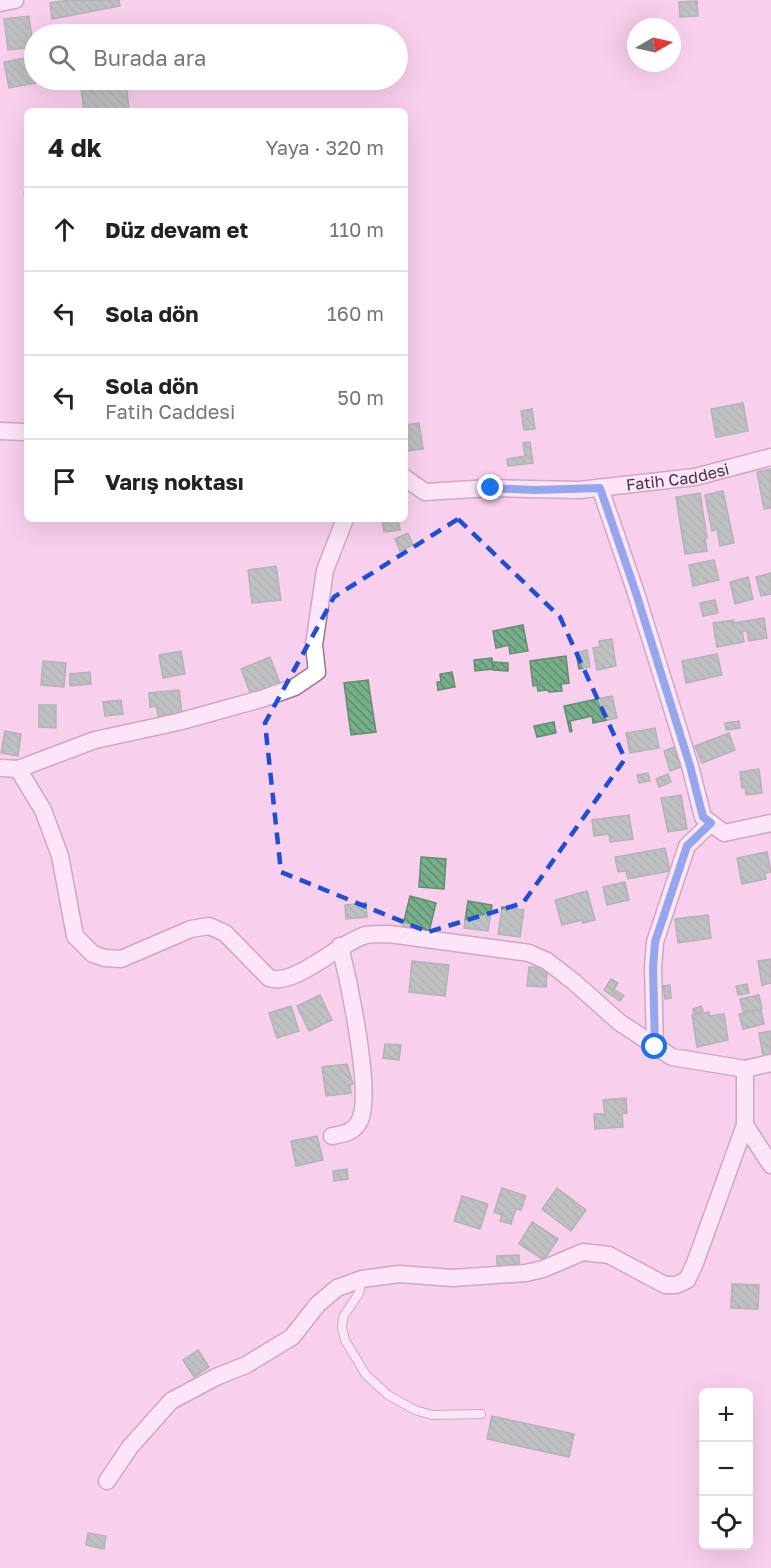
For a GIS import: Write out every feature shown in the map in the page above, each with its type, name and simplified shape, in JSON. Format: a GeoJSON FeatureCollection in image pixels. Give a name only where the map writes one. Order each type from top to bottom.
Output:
{"type":"FeatureCollection","features":[{"type":"Feature","properties":{"kind":"street"},"geometry":{"type":"LineString","coordinates":[[0,3],[15,0]]}},
{"type":"Feature","properties":{"kind":"street"},"geometry":{"type":"LineString","coordinates":[[0,431],[24,432]]}},
{"type":"Feature","properties":{"kind":"street","name":"Fatih Caddesi"},"geometry":{"type":"LineString","coordinates":[[408,483],[425,492],[491,488],[534,490],[600,488],[695,477],[771,457]]}},
{"type":"Feature","properties":{"kind":"street"},"geometry":{"type":"LineString","coordinates":[[600,488],[690,766],[703,817],[724,833],[771,823]]}},
{"type":"Feature","properties":{"kind":"street"},"geometry":{"type":"LineString","coordinates":[[0,768],[18,769],[95,740],[178,722],[261,699],[295,687],[317,672],[314,645],[325,570],[344,522]]}},
{"type":"Feature","properties":{"kind":"street"},"geometry":{"type":"LineString","coordinates":[[18,769],[43,810],[60,856],[75,936],[93,954],[105,958],[121,959],[191,929],[209,926],[225,933],[251,957],[268,978],[276,980],[296,974],[340,946],[366,935],[389,934],[529,953],[547,961],[619,1023],[672,1057],[745,1069],[771,1063]]}},
{"type":"Feature","properties":{"kind":"street"},"geometry":{"type":"LineString","coordinates":[[655,1047],[653,968],[655,942],[687,846],[711,823]]}},
{"type":"Feature","properties":{"kind":"street"},"geometry":{"type":"LineString","coordinates":[[332,1136],[349,1133],[356,1127],[361,1119],[364,1092],[359,1039],[340,946]]}},
{"type":"Feature","properties":{"kind":"street"},"geometry":{"type":"LineString","coordinates":[[107,1481],[130,1447],[171,1401],[216,1377],[246,1365],[292,1337],[324,1299],[337,1288],[362,1279],[399,1274],[453,1278],[526,1273],[543,1269],[583,1252],[609,1255],[665,1285],[676,1285],[687,1280],[745,1125],[745,1069]]}},
{"type":"Feature","properties":{"kind":"street"},"geometry":{"type":"LineString","coordinates":[[745,1125],[771,1165]]}},
{"type":"Feature","properties":{"kind":"lane"},"geometry":{"type":"LineString","coordinates":[[362,1279],[359,1293],[344,1317],[342,1328],[345,1340],[366,1375],[388,1395],[415,1410],[432,1414],[481,1414]]}},
{"type":"Feature","properties":{"kind":"highlighted area"},"geometry":{"type":"Polygon","coordinates":[[[458,519],[560,617],[625,759],[523,903],[428,932],[281,872],[265,723],[334,597],[458,519]]]}},
{"type":"Feature","properties":{"kind":"building"},"geometry":{"type":"Polygon","coordinates":[[[69,0],[119,0],[120,6],[52,19],[50,3],[69,0]]]}},
{"type":"Feature","properties":{"kind":"building"},"geometry":{"type":"Polygon","coordinates":[[[697,1],[698,16],[680,17],[679,2],[697,1]]]}},
{"type":"Feature","properties":{"kind":"building"},"geometry":{"type":"Polygon","coordinates":[[[29,16],[30,24],[24,24],[24,48],[8,50],[4,19],[29,16]]]}},
{"type":"Feature","properties":{"kind":"building"},"geometry":{"type":"Polygon","coordinates":[[[24,58],[24,85],[9,88],[4,62],[24,58]]]}},
{"type":"Feature","properties":{"kind":"building"},"geometry":{"type":"Polygon","coordinates":[[[81,90],[127,90],[129,108],[84,108],[81,90]]]}},
{"type":"Feature","properties":{"kind":"building"},"geometry":{"type":"Polygon","coordinates":[[[743,403],[748,431],[716,437],[711,409],[743,403]]]}},
{"type":"Feature","properties":{"kind":"building"},"geometry":{"type":"Polygon","coordinates":[[[532,409],[535,429],[524,430],[521,411],[532,409]]]}},
{"type":"Feature","properties":{"kind":"building"},"geometry":{"type":"Polygon","coordinates":[[[419,423],[423,449],[408,451],[408,425],[419,423]]]}},
{"type":"Feature","properties":{"kind":"building"},"geometry":{"type":"Polygon","coordinates":[[[530,442],[533,463],[508,466],[507,459],[525,456],[523,443],[530,442]]]}},
{"type":"Feature","properties":{"kind":"building"},"geometry":{"type":"Polygon","coordinates":[[[771,469],[771,508],[764,509],[757,472],[771,469]]]}},
{"type":"Feature","properties":{"kind":"building"},"geometry":{"type":"Polygon","coordinates":[[[723,491],[734,543],[720,546],[717,529],[712,531],[705,495],[723,491]]]}},
{"type":"Feature","properties":{"kind":"building"},"geometry":{"type":"Polygon","coordinates":[[[700,493],[707,551],[685,554],[676,497],[700,493]]]}},
{"type":"Feature","properties":{"kind":"building"},"geometry":{"type":"Polygon","coordinates":[[[382,522],[399,522],[400,530],[384,532],[382,522]]]}},
{"type":"Feature","properties":{"kind":"building"},"geometry":{"type":"Polygon","coordinates":[[[408,533],[413,545],[400,551],[395,539],[408,533]]]}},
{"type":"Feature","properties":{"kind":"building"},"geometry":{"type":"Polygon","coordinates":[[[714,560],[719,580],[693,586],[689,565],[714,560]]]}},
{"type":"Feature","properties":{"kind":"building"},"geometry":{"type":"Polygon","coordinates":[[[276,566],[281,600],[252,603],[248,570],[276,566]]]}},
{"type":"Feature","properties":{"kind":"building"},"geometry":{"type":"Polygon","coordinates":[[[771,573],[771,594],[761,596],[756,577],[771,573]]]}},
{"type":"Feature","properties":{"kind":"building"},"geometry":{"type":"Polygon","coordinates":[[[748,577],[753,599],[735,604],[730,582],[748,577]]]}},
{"type":"Feature","properties":{"kind":"building"},"geometry":{"type":"Polygon","coordinates":[[[715,600],[718,613],[703,616],[700,603],[715,600]]]}},
{"type":"Feature","properties":{"kind":"building"},"geometry":{"type":"Polygon","coordinates":[[[764,618],[767,638],[749,641],[747,631],[742,631],[744,642],[717,647],[713,623],[734,620],[734,623],[764,618]]]}},
{"type":"Feature","properties":{"kind":"building"},"geometry":{"type":"Polygon","coordinates":[[[523,625],[528,651],[510,654],[509,645],[496,648],[493,631],[523,625]]]}},
{"type":"Feature","properties":{"kind":"building"},"geometry":{"type":"Polygon","coordinates":[[[612,639],[616,666],[597,670],[593,648],[600,647],[599,641],[612,639]]]}},
{"type":"Feature","properties":{"kind":"building"},"geometry":{"type":"Polygon","coordinates":[[[587,650],[590,667],[579,669],[576,653],[587,650]]]}},
{"type":"Feature","properties":{"kind":"building"},"geometry":{"type":"Polygon","coordinates":[[[181,651],[185,674],[163,678],[159,655],[181,651]]]}},
{"type":"Feature","properties":{"kind":"building"},"geometry":{"type":"Polygon","coordinates":[[[717,654],[722,675],[686,683],[682,661],[717,654]]]}},
{"type":"Feature","properties":{"kind":"building"},"geometry":{"type":"Polygon","coordinates":[[[566,656],[569,683],[561,684],[562,691],[538,691],[537,685],[533,686],[530,661],[566,656]]]}},
{"type":"Feature","properties":{"kind":"building"},"geometry":{"type":"Polygon","coordinates":[[[270,657],[280,683],[251,695],[241,669],[270,657]]]}},
{"type":"Feature","properties":{"kind":"building"},"geometry":{"type":"Polygon","coordinates":[[[492,658],[493,669],[475,671],[474,660],[492,658]]]}},
{"type":"Feature","properties":{"kind":"building"},"geometry":{"type":"Polygon","coordinates":[[[43,661],[66,663],[64,687],[41,685],[43,661]]]}},
{"type":"Feature","properties":{"kind":"building"},"geometry":{"type":"Polygon","coordinates":[[[494,662],[508,663],[508,671],[493,670],[494,662]]]}},
{"type":"Feature","properties":{"kind":"building"},"geometry":{"type":"Polygon","coordinates":[[[90,672],[91,684],[70,686],[70,674],[90,672]]]}},
{"type":"Feature","properties":{"kind":"building"},"geometry":{"type":"Polygon","coordinates":[[[452,672],[455,687],[438,690],[437,682],[441,682],[440,674],[452,672]]]}},
{"type":"Feature","properties":{"kind":"building"},"geometry":{"type":"Polygon","coordinates":[[[368,680],[376,732],[351,735],[344,683],[368,680]]]}},
{"type":"Feature","properties":{"kind":"building"},"geometry":{"type":"Polygon","coordinates":[[[179,690],[182,713],[158,716],[156,706],[150,707],[149,693],[179,690]]]}},
{"type":"Feature","properties":{"kind":"building"},"geometry":{"type":"Polygon","coordinates":[[[612,696],[617,718],[593,723],[592,716],[570,721],[572,731],[570,732],[564,706],[612,696]]]}},
{"type":"Feature","properties":{"kind":"building"},"geometry":{"type":"Polygon","coordinates":[[[121,700],[123,714],[105,716],[103,702],[121,700]]]}},
{"type":"Feature","properties":{"kind":"building"},"geometry":{"type":"Polygon","coordinates":[[[39,705],[56,705],[56,728],[39,727],[39,705]]]}},
{"type":"Feature","properties":{"kind":"building"},"geometry":{"type":"Polygon","coordinates":[[[739,721],[740,728],[726,730],[725,723],[739,721]]]}},
{"type":"Feature","properties":{"kind":"building"},"geometry":{"type":"Polygon","coordinates":[[[554,722],[556,733],[537,737],[534,726],[554,722]]]}},
{"type":"Feature","properties":{"kind":"building"},"geometry":{"type":"Polygon","coordinates":[[[655,728],[659,748],[630,753],[626,733],[655,728]]]}},
{"type":"Feature","properties":{"kind":"building"},"geometry":{"type":"Polygon","coordinates":[[[5,731],[21,734],[18,756],[1,753],[5,731]]]}},
{"type":"Feature","properties":{"kind":"building"},"geometry":{"type":"Polygon","coordinates":[[[729,733],[735,750],[702,763],[695,746],[729,733]]]}},
{"type":"Feature","properties":{"kind":"building"},"geometry":{"type":"Polygon","coordinates":[[[674,747],[681,767],[670,771],[664,751],[674,747]]]}},
{"type":"Feature","properties":{"kind":"building"},"geometry":{"type":"Polygon","coordinates":[[[759,769],[762,793],[746,795],[745,787],[742,788],[740,772],[759,769]]]}},
{"type":"Feature","properties":{"kind":"building"},"geometry":{"type":"Polygon","coordinates":[[[648,773],[650,781],[639,783],[637,775],[648,773]]]}},
{"type":"Feature","properties":{"kind":"building"},"geometry":{"type":"Polygon","coordinates":[[[668,774],[671,782],[659,787],[656,779],[668,774]]]}},
{"type":"Feature","properties":{"kind":"building"},"geometry":{"type":"Polygon","coordinates":[[[681,795],[687,829],[668,832],[661,798],[681,795]]]}},
{"type":"Feature","properties":{"kind":"building"},"geometry":{"type":"Polygon","coordinates":[[[629,815],[633,839],[610,842],[609,834],[594,836],[592,820],[629,815]]]}},
{"type":"Feature","properties":{"kind":"building"},"geometry":{"type":"Polygon","coordinates":[[[665,848],[670,871],[628,879],[626,871],[618,872],[615,857],[665,848]]]}},
{"type":"Feature","properties":{"kind":"building"},"geometry":{"type":"Polygon","coordinates":[[[767,852],[771,872],[765,873],[766,879],[742,884],[737,858],[767,852]]]}},
{"type":"Feature","properties":{"kind":"building"},"geometry":{"type":"Polygon","coordinates":[[[421,857],[446,859],[444,889],[419,887],[421,857]]]}},
{"type":"Feature","properties":{"kind":"building"},"geometry":{"type":"Polygon","coordinates":[[[625,882],[629,900],[607,905],[603,887],[625,882]]]}},
{"type":"Feature","properties":{"kind":"building"},"geometry":{"type":"Polygon","coordinates":[[[587,891],[595,920],[583,923],[582,920],[562,925],[555,900],[587,891]]]}},
{"type":"Feature","properties":{"kind":"building"},"geometry":{"type":"Polygon","coordinates":[[[410,896],[436,903],[428,936],[402,929],[410,896]]]}},
{"type":"Feature","properties":{"kind":"building"},"geometry":{"type":"Polygon","coordinates":[[[468,901],[492,905],[488,931],[464,928],[468,901]]]}},
{"type":"Feature","properties":{"kind":"building"},"geometry":{"type":"Polygon","coordinates":[[[366,903],[367,917],[346,919],[345,905],[366,903]]]}},
{"type":"Feature","properties":{"kind":"building"},"geometry":{"type":"Polygon","coordinates":[[[502,907],[524,910],[520,937],[498,934],[502,907]]]}},
{"type":"Feature","properties":{"kind":"building"},"geometry":{"type":"Polygon","coordinates":[[[708,915],[711,938],[678,943],[675,919],[708,915]]]}},
{"type":"Feature","properties":{"kind":"building"},"geometry":{"type":"Polygon","coordinates":[[[771,959],[771,983],[762,985],[758,961],[771,959]]]}},
{"type":"Feature","properties":{"kind":"building"},"geometry":{"type":"Polygon","coordinates":[[[412,961],[449,965],[445,996],[409,992],[412,961]]]}},
{"type":"Feature","properties":{"kind":"building"},"geometry":{"type":"Polygon","coordinates":[[[529,967],[547,968],[546,987],[527,986],[529,967]]]}},
{"type":"Feature","properties":{"kind":"building"},"geometry":{"type":"Polygon","coordinates":[[[611,979],[618,983],[614,989],[624,996],[620,1001],[604,990],[611,979]]]}},
{"type":"Feature","properties":{"kind":"building"},"geometry":{"type":"Polygon","coordinates":[[[747,984],[749,993],[738,995],[736,986],[747,984]]]}},
{"type":"Feature","properties":{"kind":"building"},"geometry":{"type":"Polygon","coordinates":[[[670,985],[671,998],[665,999],[663,986],[670,985]]]}},
{"type":"Feature","properties":{"kind":"building"},"geometry":{"type":"Polygon","coordinates":[[[320,995],[332,1020],[309,1031],[297,1006],[320,995]]]}},
{"type":"Feature","properties":{"kind":"building"},"geometry":{"type":"Polygon","coordinates":[[[759,995],[762,1009],[743,1012],[740,999],[759,995]]]}},
{"type":"Feature","properties":{"kind":"building"},"geometry":{"type":"Polygon","coordinates":[[[291,1006],[299,1031],[277,1038],[269,1013],[291,1006]]]}},
{"type":"Feature","properties":{"kind":"building"},"geometry":{"type":"Polygon","coordinates":[[[701,1006],[703,1011],[694,1014],[693,1009],[701,1006]]]}},
{"type":"Feature","properties":{"kind":"building"},"geometry":{"type":"Polygon","coordinates":[[[761,1010],[764,1024],[743,1029],[739,1014],[761,1010]]]}},
{"type":"Feature","properties":{"kind":"building"},"geometry":{"type":"Polygon","coordinates":[[[709,1012],[709,1016],[724,1014],[728,1040],[697,1047],[692,1015],[709,1012]]]}},
{"type":"Feature","properties":{"kind":"building"},"geometry":{"type":"Polygon","coordinates":[[[771,1031],[771,1055],[763,1056],[759,1033],[771,1031]]]}},
{"type":"Feature","properties":{"kind":"building"},"geometry":{"type":"Polygon","coordinates":[[[385,1044],[401,1045],[399,1060],[383,1058],[385,1044]]]}},
{"type":"Feature","properties":{"kind":"building"},"geometry":{"type":"Polygon","coordinates":[[[347,1064],[353,1084],[350,1085],[351,1093],[326,1096],[322,1067],[347,1064]]]}},
{"type":"Feature","properties":{"kind":"building"},"geometry":{"type":"Polygon","coordinates":[[[626,1098],[627,1113],[622,1114],[623,1127],[595,1129],[594,1114],[605,1114],[603,1100],[626,1098]]]}},
{"type":"Feature","properties":{"kind":"building"},"geometry":{"type":"Polygon","coordinates":[[[317,1136],[323,1160],[296,1166],[291,1141],[317,1136]]]}},
{"type":"Feature","properties":{"kind":"building"},"geometry":{"type":"Polygon","coordinates":[[[347,1169],[348,1179],[334,1181],[333,1171],[347,1169]]]}},
{"type":"Feature","properties":{"kind":"building"},"geometry":{"type":"Polygon","coordinates":[[[502,1188],[526,1196],[521,1210],[516,1209],[511,1224],[500,1221],[502,1215],[494,1212],[502,1188]]]}},
{"type":"Feature","properties":{"kind":"building"},"geometry":{"type":"Polygon","coordinates":[[[557,1188],[586,1210],[571,1231],[542,1209],[557,1188]]]}},
{"type":"Feature","properties":{"kind":"building"},"geometry":{"type":"Polygon","coordinates":[[[462,1196],[488,1204],[480,1229],[454,1221],[462,1196]]]}},
{"type":"Feature","properties":{"kind":"building"},"geometry":{"type":"Polygon","coordinates":[[[532,1222],[558,1239],[544,1260],[519,1244],[532,1222]]]}},
{"type":"Feature","properties":{"kind":"building"},"geometry":{"type":"Polygon","coordinates":[[[519,1255],[519,1272],[497,1273],[497,1256],[519,1255]]]}},
{"type":"Feature","properties":{"kind":"building"},"geometry":{"type":"Polygon","coordinates":[[[732,1284],[759,1285],[758,1309],[731,1308],[732,1284]]]}},
{"type":"Feature","properties":{"kind":"building"},"geometry":{"type":"Polygon","coordinates":[[[198,1350],[209,1367],[194,1377],[183,1360],[198,1350]]]}},
{"type":"Feature","properties":{"kind":"building"},"geometry":{"type":"Polygon","coordinates":[[[492,1416],[574,1434],[569,1457],[487,1439],[492,1416]]]}},
{"type":"Feature","properties":{"kind":"building"},"geometry":{"type":"Polygon","coordinates":[[[88,1533],[106,1536],[104,1549],[86,1545],[88,1533]]]}},
{"type":"Feature","properties":{"kind":"route"},"geometry":{"type":"LineString","coordinates":[[491,488],[579,490],[600,488],[636,593],[690,766],[703,817],[711,823],[687,846],[655,942],[653,968],[655,1047]]}}]}
